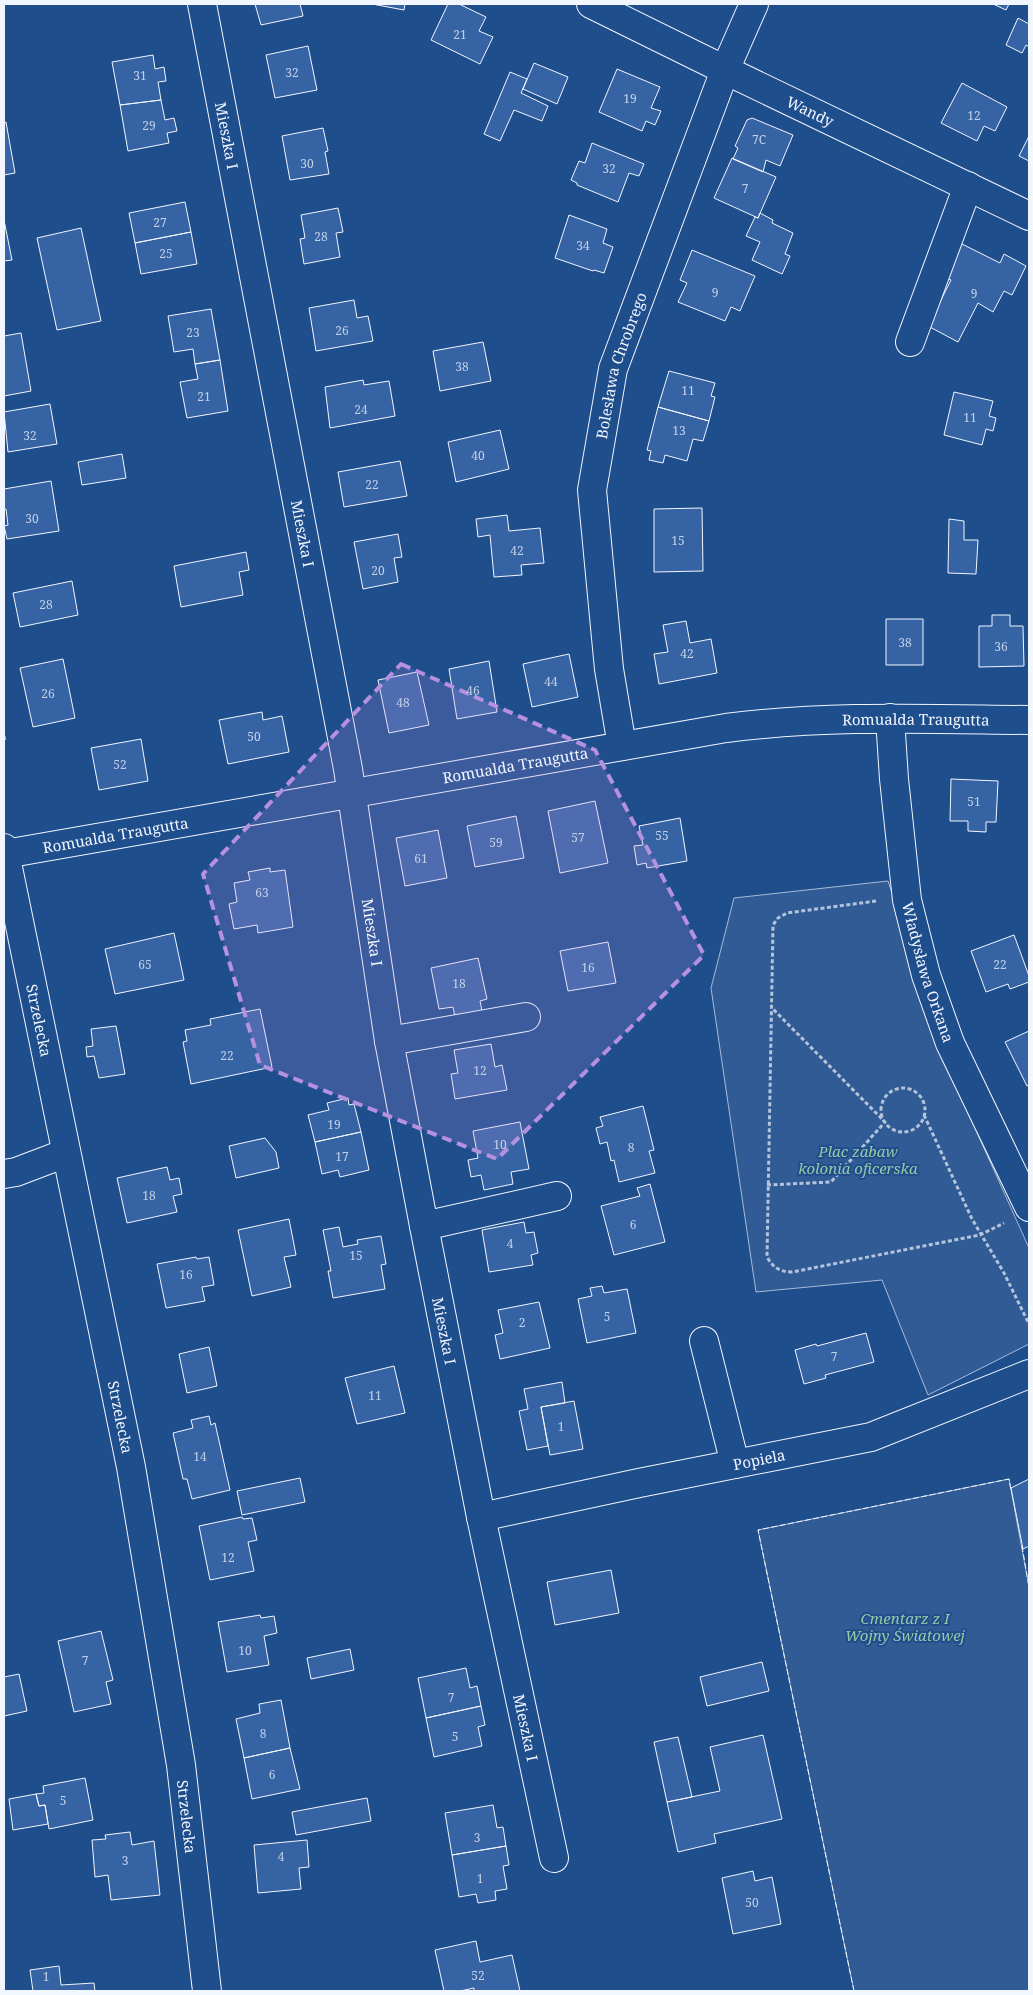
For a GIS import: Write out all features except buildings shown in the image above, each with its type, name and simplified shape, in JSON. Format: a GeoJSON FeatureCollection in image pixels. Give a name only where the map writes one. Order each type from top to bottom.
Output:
{"type":"FeatureCollection","features":[{"type":"Feature","properties":{"kind":"street","name":"Mieszka I"},"geometry":{"type":"LineString","coordinates":[[202,4],[352,794],[389,1041],[424,1226],[481,1517],[554,1858]]}},
{"type":"Feature","properties":{"kind":"street","name":"Wandy"},"geometry":{"type":"LineString","coordinates":[[591,4],[1029,216]]}},
{"type":"Feature","properties":{"kind":"street","name":"Bolesława Chrobrego"},"geometry":{"type":"LineString","coordinates":[[622,746],[609,669],[592,490],[613,369],[725,70],[754,4]]}},
{"type":"Feature","properties":{"kind":"street"},"geometry":{"type":"LineString","coordinates":[[910,342],[968,186]]}},
{"type":"Feature","properties":{"kind":"street","name":"Romualda Traugutta"},"geometry":{"type":"LineString","coordinates":[[4,852],[764,723],[890,718],[1029,720]]}},
{"type":"Feature","properties":{"kind":"street","name":"Władysława Orkana"},"geometry":{"type":"LineString","coordinates":[[890,718],[894,779],[907,900],[926,976],[950,1043],[1020,1213]]}},
{"type":"Feature","properties":{"kind":"street","name":"Strzelecka"},"geometry":{"type":"LineString","coordinates":[[4,852],[136,1496],[181,1765],[207,1991]]}},
{"type":"Feature","properties":{"kind":"street"},"geometry":{"type":"LineString","coordinates":[[389,1041],[526,1017]]}},
{"type":"Feature","properties":{"kind":"street"},"geometry":{"type":"LineString","coordinates":[[4,1174],[16,1172],[66,1153]]}},
{"type":"Feature","properties":{"kind":"street"},"geometry":{"type":"LineString","coordinates":[[424,1226],[557,1196]]}},
{"type":"Feature","properties":{"kind":"street"},"geometry":{"type":"LineString","coordinates":[[704,1341],[735,1464]]}},
{"type":"Feature","properties":{"kind":"street","name":"Popiela"},"geometry":{"type":"LineString","coordinates":[[481,1517],[871,1437],[1029,1374]]}},
{"type":"Feature","properties":{"kind":"path"},"geometry":{"type":"LineString","coordinates":[[4,736],[5,742]]}},
{"type":"Feature","properties":{"kind":"path"},"geometry":{"type":"LineString","coordinates":[[882,901],[787,913],[778,918],[772,925],[767,1257],[774,1267],[786,1272],[980,1235],[1020,1213]]}},
{"type":"Feature","properties":{"kind":"path"},"geometry":{"type":"LineString","coordinates":[[770,1006],[885,1122],[896,1130],[910,1130],[916,1127],[924,1115]]}},
{"type":"Feature","properties":{"kind":"path"},"geometry":{"type":"LineString","coordinates":[[885,1122],[881,1108],[882,1101],[886,1095],[899,1088],[907,1088],[920,1095],[923,1101],[924,1115],[980,1235],[1004,1273],[1029,1324]]}},
{"type":"Feature","properties":{"kind":"path"},"geometry":{"type":"LineString","coordinates":[[767,1185],[831,1182],[885,1122]]}},
{"type":"Feature","properties":{"kind":"highlighted area"},"geometry":{"type":"Polygon","coordinates":[[[401,664],[595,750],[704,955],[497,1159],[260,1065],[203,874],[401,664]]]}},
{"type":"Feature","properties":{"kind":"shaded area","name":"Plac zabaw kolonia oficerska"},"geometry":{"type":"Polygon","coordinates":[[[888,881],[956,1086],[1029,1248],[1029,1344],[928,1395],[882,1280],[756,1292],[711,988],[734,898],[888,881]]]}},
{"type":"Feature","properties":{"kind":"shaded area","name":"Cmentarz z I Wojny Światowej"},"geometry":{"type":"Polygon","coordinates":[[[1009,1479],[1029,1587],[1029,1991],[854,1991],[758,1530],[1009,1479]]]}},
{"type":"Feature","properties":{"kind":"fence"},"geometry":{"type":"LineString","coordinates":[[854,1991],[758,1530],[1009,1479],[1011,1490]]}},
{"type":"Feature","properties":{"kind":"fence"},"geometry":{"type":"LineString","coordinates":[[1022,1546],[1029,1587]]}}]}
